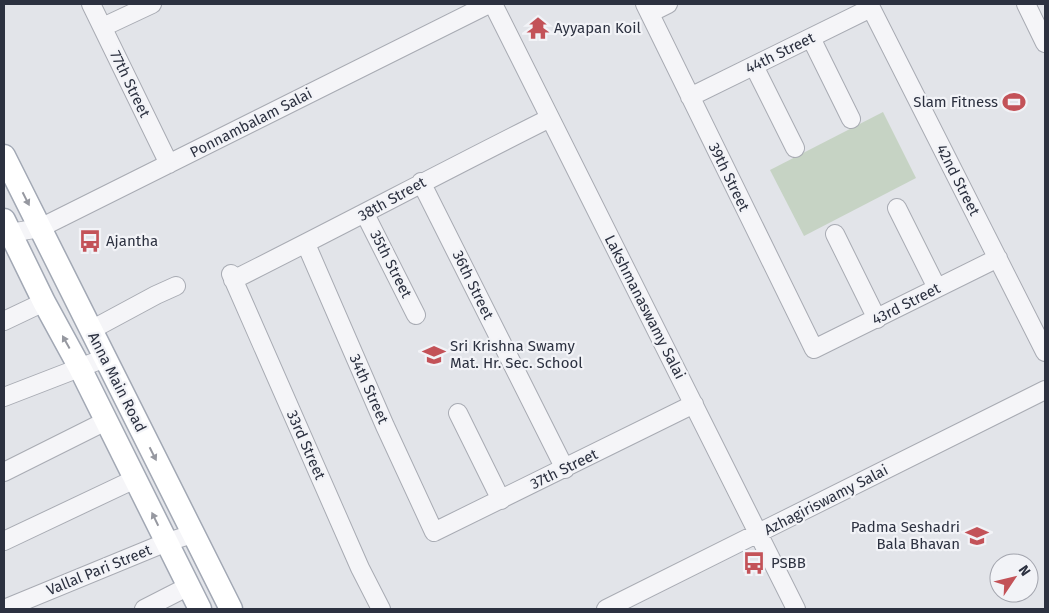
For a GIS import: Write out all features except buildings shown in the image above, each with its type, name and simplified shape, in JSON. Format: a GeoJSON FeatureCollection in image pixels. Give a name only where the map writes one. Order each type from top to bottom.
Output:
{"type":"FeatureCollection","features":[{"type":"Feature","properties":{"kind":"main road","name":"Anna Main Road"},"geometry":{"type":"LineString","coordinates":[[4,156],[231,609]]}},
{"type":"Feature","properties":{"kind":"main road","name":"Anna Main Road"},"geometry":{"type":"LineString","coordinates":[[6,230],[80,368],[200,609]]}},
{"type":"Feature","properties":{"kind":"street","name":"77th Street"},"geometry":{"type":"LineString","coordinates":[[91,4],[169,164]]}},
{"type":"Feature","properties":{"kind":"street"},"geometry":{"type":"LineString","coordinates":[[103,27],[152,4]]}},
{"type":"Feature","properties":{"kind":"street","name":"Ponnambalam Salai"},"geometry":{"type":"LineString","coordinates":[[6,230],[40,228],[489,4]]}},
{"type":"Feature","properties":{"kind":"street","name":"Lakshmanaswamy Salai"},"geometry":{"type":"LineString","coordinates":[[493,4],[796,609]]}},
{"type":"Feature","properties":{"kind":"street"},"geometry":{"type":"LineString","coordinates":[[647,9],[668,4]]}},
{"type":"Feature","properties":{"kind":"street"},"geometry":{"type":"LineString","coordinates":[[1026,4],[1045,43]]}},
{"type":"Feature","properties":{"kind":"street","name":"44th Street"},"geometry":{"type":"LineString","coordinates":[[690,97],[871,8]]}},
{"type":"Feature","properties":{"kind":"street","name":"42nd Street"},"geometry":{"type":"LineString","coordinates":[[871,8],[1045,352]]}},
{"type":"Feature","properties":{"kind":"street","name":"39th Street"},"geometry":{"type":"LineString","coordinates":[[647,9],[814,349]]}},
{"type":"Feature","properties":{"kind":"street"},"geometry":{"type":"LineString","coordinates":[[811,38],[851,119]]}},
{"type":"Feature","properties":{"kind":"street"},"geometry":{"type":"LineString","coordinates":[[754,66],[795,148]]}},
{"type":"Feature","properties":{"kind":"street","name":"38th Street"},"geometry":{"type":"LineString","coordinates":[[232,277],[306,244],[365,214],[421,182],[550,118]]}},
{"type":"Feature","properties":{"kind":"street","name":"36th Street"},"geometry":{"type":"LineString","coordinates":[[421,182],[565,469]]}},
{"type":"Feature","properties":{"kind":"street"},"geometry":{"type":"LineString","coordinates":[[897,208],[937,288]]}},
{"type":"Feature","properties":{"kind":"street","name":"35th Street"},"geometry":{"type":"LineString","coordinates":[[365,214],[416,315]]}},
{"type":"Feature","properties":{"kind":"street"},"geometry":{"type":"LineString","coordinates":[[835,234],[877,319]]}},
{"type":"Feature","properties":{"kind":"street","name":"34th Street"},"geometry":{"type":"LineString","coordinates":[[306,244],[385,426],[434,532]]}},
{"type":"Feature","properties":{"kind":"street","name":"43rd Street"},"geometry":{"type":"LineString","coordinates":[[814,349],[998,258]]}},
{"type":"Feature","properties":{"kind":"street","name":"33rd Street"},"geometry":{"type":"LineString","coordinates":[[232,277],[360,568],[381,609]]}},
{"type":"Feature","properties":{"kind":"street"},"geometry":{"type":"LineString","coordinates":[[91,330],[176,286]]}},
{"type":"Feature","properties":{"kind":"street"},"geometry":{"type":"LineString","coordinates":[[4,320],[44,302]]}},
{"type":"Feature","properties":{"kind":"street"},"geometry":{"type":"LineString","coordinates":[[4,397],[105,358]]}},
{"type":"Feature","properties":{"kind":"street","name":"Azhagiriswamy Salai"},"geometry":{"type":"LineString","coordinates":[[606,609],[1045,390]]}},
{"type":"Feature","properties":{"kind":"street","name":"37th Street"},"geometry":{"type":"LineString","coordinates":[[434,532],[694,404]]}},
{"type":"Feature","properties":{"kind":"street"},"geometry":{"type":"LineString","coordinates":[[458,413],[502,500]]}},
{"type":"Feature","properties":{"kind":"street"},"geometry":{"type":"LineString","coordinates":[[4,472],[106,421]]}},
{"type":"Feature","properties":{"kind":"street"},"geometry":{"type":"LineString","coordinates":[[4,541],[135,478]]}},
{"type":"Feature","properties":{"kind":"street","name":"Vallal Pari Street"},"geometry":{"type":"LineString","coordinates":[[4,609],[167,542],[193,534]]}},
{"type":"Feature","properties":{"kind":"street"},"geometry":{"type":"LineString","coordinates":[[144,609],[189,586]]}},
{"type":"Feature","properties":{"kind":"green space"},"geometry":{"type":"Polygon","coordinates":[[[883,112],[916,178],[804,236],[770,170],[883,112]]]}},
{"type":"Feature","properties":{"kind":"place","name":"Ayyapan Koil"},"geometry":{"type":"Point","coordinates":[538,28]}},
{"type":"Feature","properties":{"kind":"place","name":"Slam Fitness"},"geometry":{"type":"Point","coordinates":[1014,102]}},
{"type":"Feature","properties":{"kind":"place","name":"Ajantha"},"geometry":{"type":"Point","coordinates":[90,241]}},
{"type":"Feature","properties":{"kind":"place","name":"Sri Krishna Swamy Mat. Hr. Sec. School"},"geometry":{"type":"Point","coordinates":[434,355]}},
{"type":"Feature","properties":{"kind":"place","name":"Padma Seshadri Bala Bhavan"},"geometry":{"type":"Point","coordinates":[977,536]}},
{"type":"Feature","properties":{"kind":"place","name":"PSBB"},"geometry":{"type":"Point","coordinates":[754,563]}}]}
